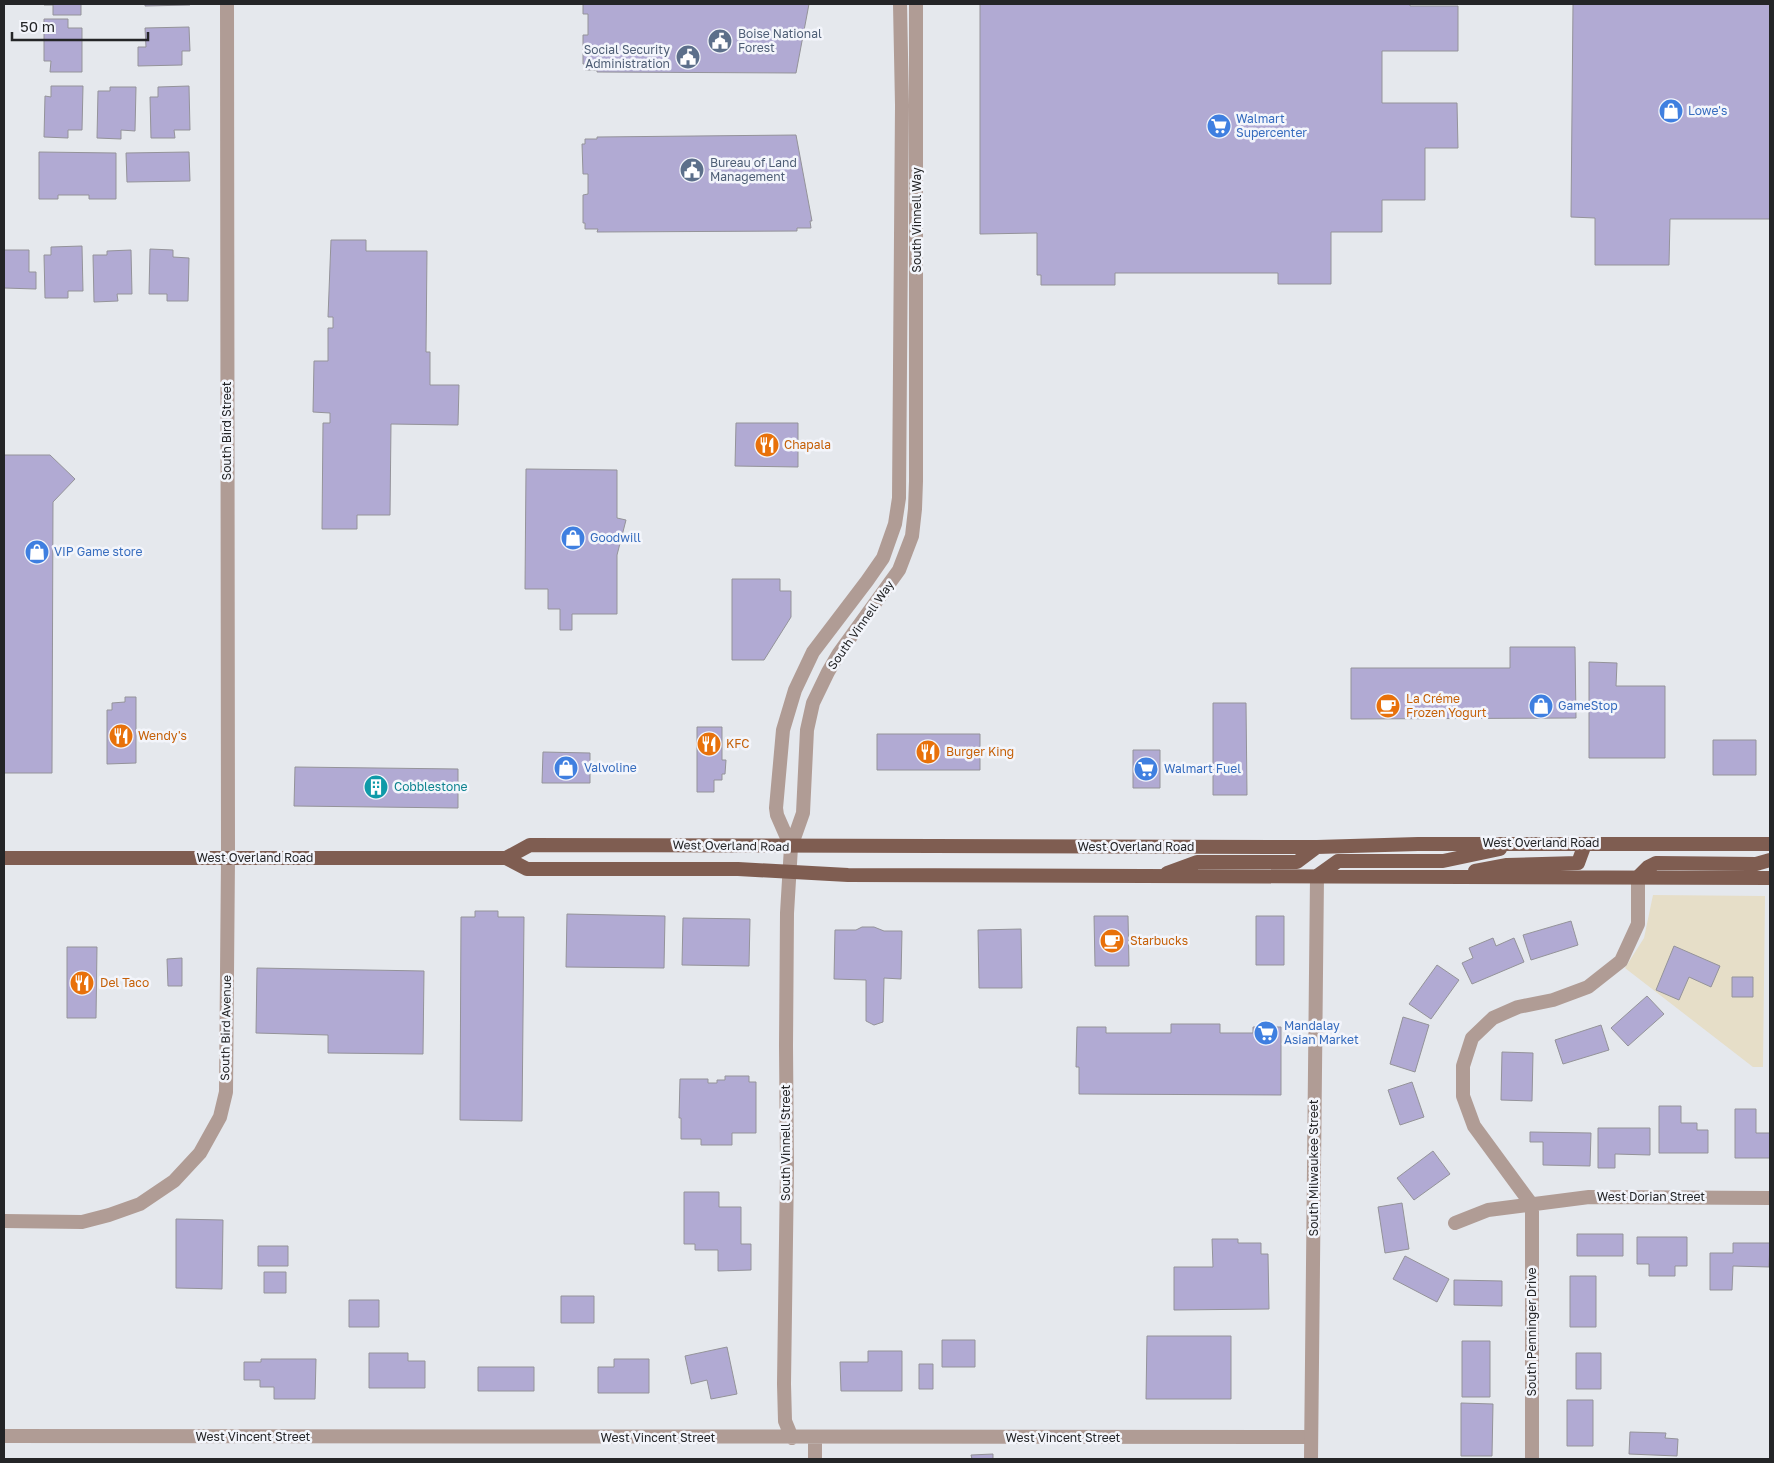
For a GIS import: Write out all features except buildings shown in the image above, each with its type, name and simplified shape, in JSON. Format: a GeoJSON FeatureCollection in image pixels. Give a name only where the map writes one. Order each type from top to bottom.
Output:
{"type":"FeatureCollection","features":[{"type":"Feature","properties":{"kind":"main road","name":"West Overland Road"},"geometry":{"type":"LineString","coordinates":[[506,858],[530,845],[1317,847],[1531,843],[1770,844]]}},
{"type":"Feature","properties":{"kind":"main road"},"geometry":{"type":"LineString","coordinates":[[1317,876],[1338,862],[1443,861],[1531,843]]}},
{"type":"Feature","properties":{"kind":"main road"},"geometry":{"type":"LineString","coordinates":[[1443,878],[1507,864],[1578,863],[1585,844]]}},
{"type":"Feature","properties":{"kind":"main road"},"geometry":{"type":"LineString","coordinates":[[1158,876],[1197,862],[1298,862],[1317,847]]}},
{"type":"Feature","properties":{"kind":"main road","name":"West Overland Road"},"geometry":{"type":"LineString","coordinates":[[4,858],[506,858],[527,869],[738,869],[848,875],[1770,878]]}},
{"type":"Feature","properties":{"kind":"main road"},"geometry":{"type":"LineString","coordinates":[[1638,877],[1648,867],[1656,863],[1756,864],[1770,860]]}},
{"type":"Feature","properties":{"kind":"street","name":"South Bird Street"},"geometry":{"type":"LineString","coordinates":[[227,4],[228,858]]}},
{"type":"Feature","properties":{"kind":"street","name":"South Vinnell Way"},"geometry":{"type":"LineString","coordinates":[[791,847],[777,815],[776,808],[783,730],[794,690],[814,652],[867,582],[882,558],[895,524],[899,498],[902,105],[900,4]]}},
{"type":"Feature","properties":{"kind":"street","name":"South Vinnell Way"},"geometry":{"type":"LineString","coordinates":[[791,847],[803,813],[807,730],[813,703],[839,653],[899,570],[912,536],[916,481],[916,4]]}},
{"type":"Feature","properties":{"kind":"street","name":"South Vinnell Street"},"geometry":{"type":"LineString","coordinates":[[791,847],[787,913],[787,1168],[784,1384],[785,1421],[792,1438]]}},
{"type":"Feature","properties":{"kind":"street","name":"South Bird Avenue"},"geometry":{"type":"LineString","coordinates":[[4,1221],[82,1222],[109,1215],[140,1204],[174,1181],[200,1153],[217,1124],[226,1092],[228,858]]}},
{"type":"Feature","properties":{"kind":"street","name":"South Milwaukee Street"},"geometry":{"type":"LineString","coordinates":[[1311,1459],[1317,876]]}},
{"type":"Feature","properties":{"kind":"street"},"geometry":{"type":"LineString","coordinates":[[1455,1223],[1488,1210],[1532,1205],[1474,1126],[1463,1096],[1463,1066],[1472,1038],[1493,1018],[1518,1007],[1553,1000],[1588,987],[1621,961],[1638,924],[1638,877]]}},
{"type":"Feature","properties":{"kind":"street","name":"West Dorian Street"},"geometry":{"type":"LineString","coordinates":[[1532,1205],[1589,1197],[1770,1198]]}},
{"type":"Feature","properties":{"kind":"street","name":"South Penninger Drive"},"geometry":{"type":"LineString","coordinates":[[1532,1205],[1532,1459]]}},
{"type":"Feature","properties":{"kind":"street","name":"West Vincent Street"},"geometry":{"type":"LineString","coordinates":[[4,1436],[1311,1437]]}},
{"type":"Feature","properties":{"kind":"street"},"geometry":{"type":"LineString","coordinates":[[815,1438],[815,1459]]}},
{"type":"Feature","properties":{"kind":"shaded area"},"geometry":{"type":"Polygon","coordinates":[[[1653,895],[1765,896],[1763,1067],[1753,1067],[1625,968],[1644,938],[1653,895]]]}},
{"type":"Feature","properties":{"kind":"place","name":"Boise National Forest"},"geometry":{"type":"Point","coordinates":[720,41]}},
{"type":"Feature","properties":{"kind":"place","name":"Social Security Administration"},"geometry":{"type":"Point","coordinates":[688,57]}},
{"type":"Feature","properties":{"kind":"place","name":"Lowe's"},"geometry":{"type":"Point","coordinates":[1671,111]}},
{"type":"Feature","properties":{"kind":"place","name":"Walmart Supercenter"},"geometry":{"type":"Point","coordinates":[1219,126]}},
{"type":"Feature","properties":{"kind":"place","name":"Bureau of Land Management"},"geometry":{"type":"Point","coordinates":[692,170]}},
{"type":"Feature","properties":{"kind":"place","name":"Chapala"},"geometry":{"type":"Point","coordinates":[767,445]}},
{"type":"Feature","properties":{"kind":"place","name":"Goodwill"},"geometry":{"type":"Point","coordinates":[573,538]}},
{"type":"Feature","properties":{"kind":"place","name":"VIP Game store"},"geometry":{"type":"Point","coordinates":[37,552]}},
{"type":"Feature","properties":{"kind":"place","name":"La Créme Frozen Yogurt"},"geometry":{"type":"Point","coordinates":[1388,706]}},
{"type":"Feature","properties":{"kind":"place","name":"GameStop"},"geometry":{"type":"Point","coordinates":[1541,706]}},
{"type":"Feature","properties":{"kind":"place","name":"Wendy's"},"geometry":{"type":"Point","coordinates":[121,736]}},
{"type":"Feature","properties":{"kind":"place","name":"KFC"},"geometry":{"type":"Point","coordinates":[709,744]}},
{"type":"Feature","properties":{"kind":"place","name":"Burger King"},"geometry":{"type":"Point","coordinates":[928,752]}},
{"type":"Feature","properties":{"kind":"place","name":"Valvoline"},"geometry":{"type":"Point","coordinates":[566,768]}},
{"type":"Feature","properties":{"kind":"place","name":"Walmart Fuel"},"geometry":{"type":"Point","coordinates":[1146,769]}},
{"type":"Feature","properties":{"kind":"place","name":"Cobblestone"},"geometry":{"type":"Point","coordinates":[376,787]}},
{"type":"Feature","properties":{"kind":"place","name":"Starbucks"},"geometry":{"type":"Point","coordinates":[1112,941]}},
{"type":"Feature","properties":{"kind":"place","name":"Del Taco"},"geometry":{"type":"Point","coordinates":[82,983]}},
{"type":"Feature","properties":{"kind":"place","name":"Mandalay Asian Market"},"geometry":{"type":"Point","coordinates":[1266,1033]}}]}
